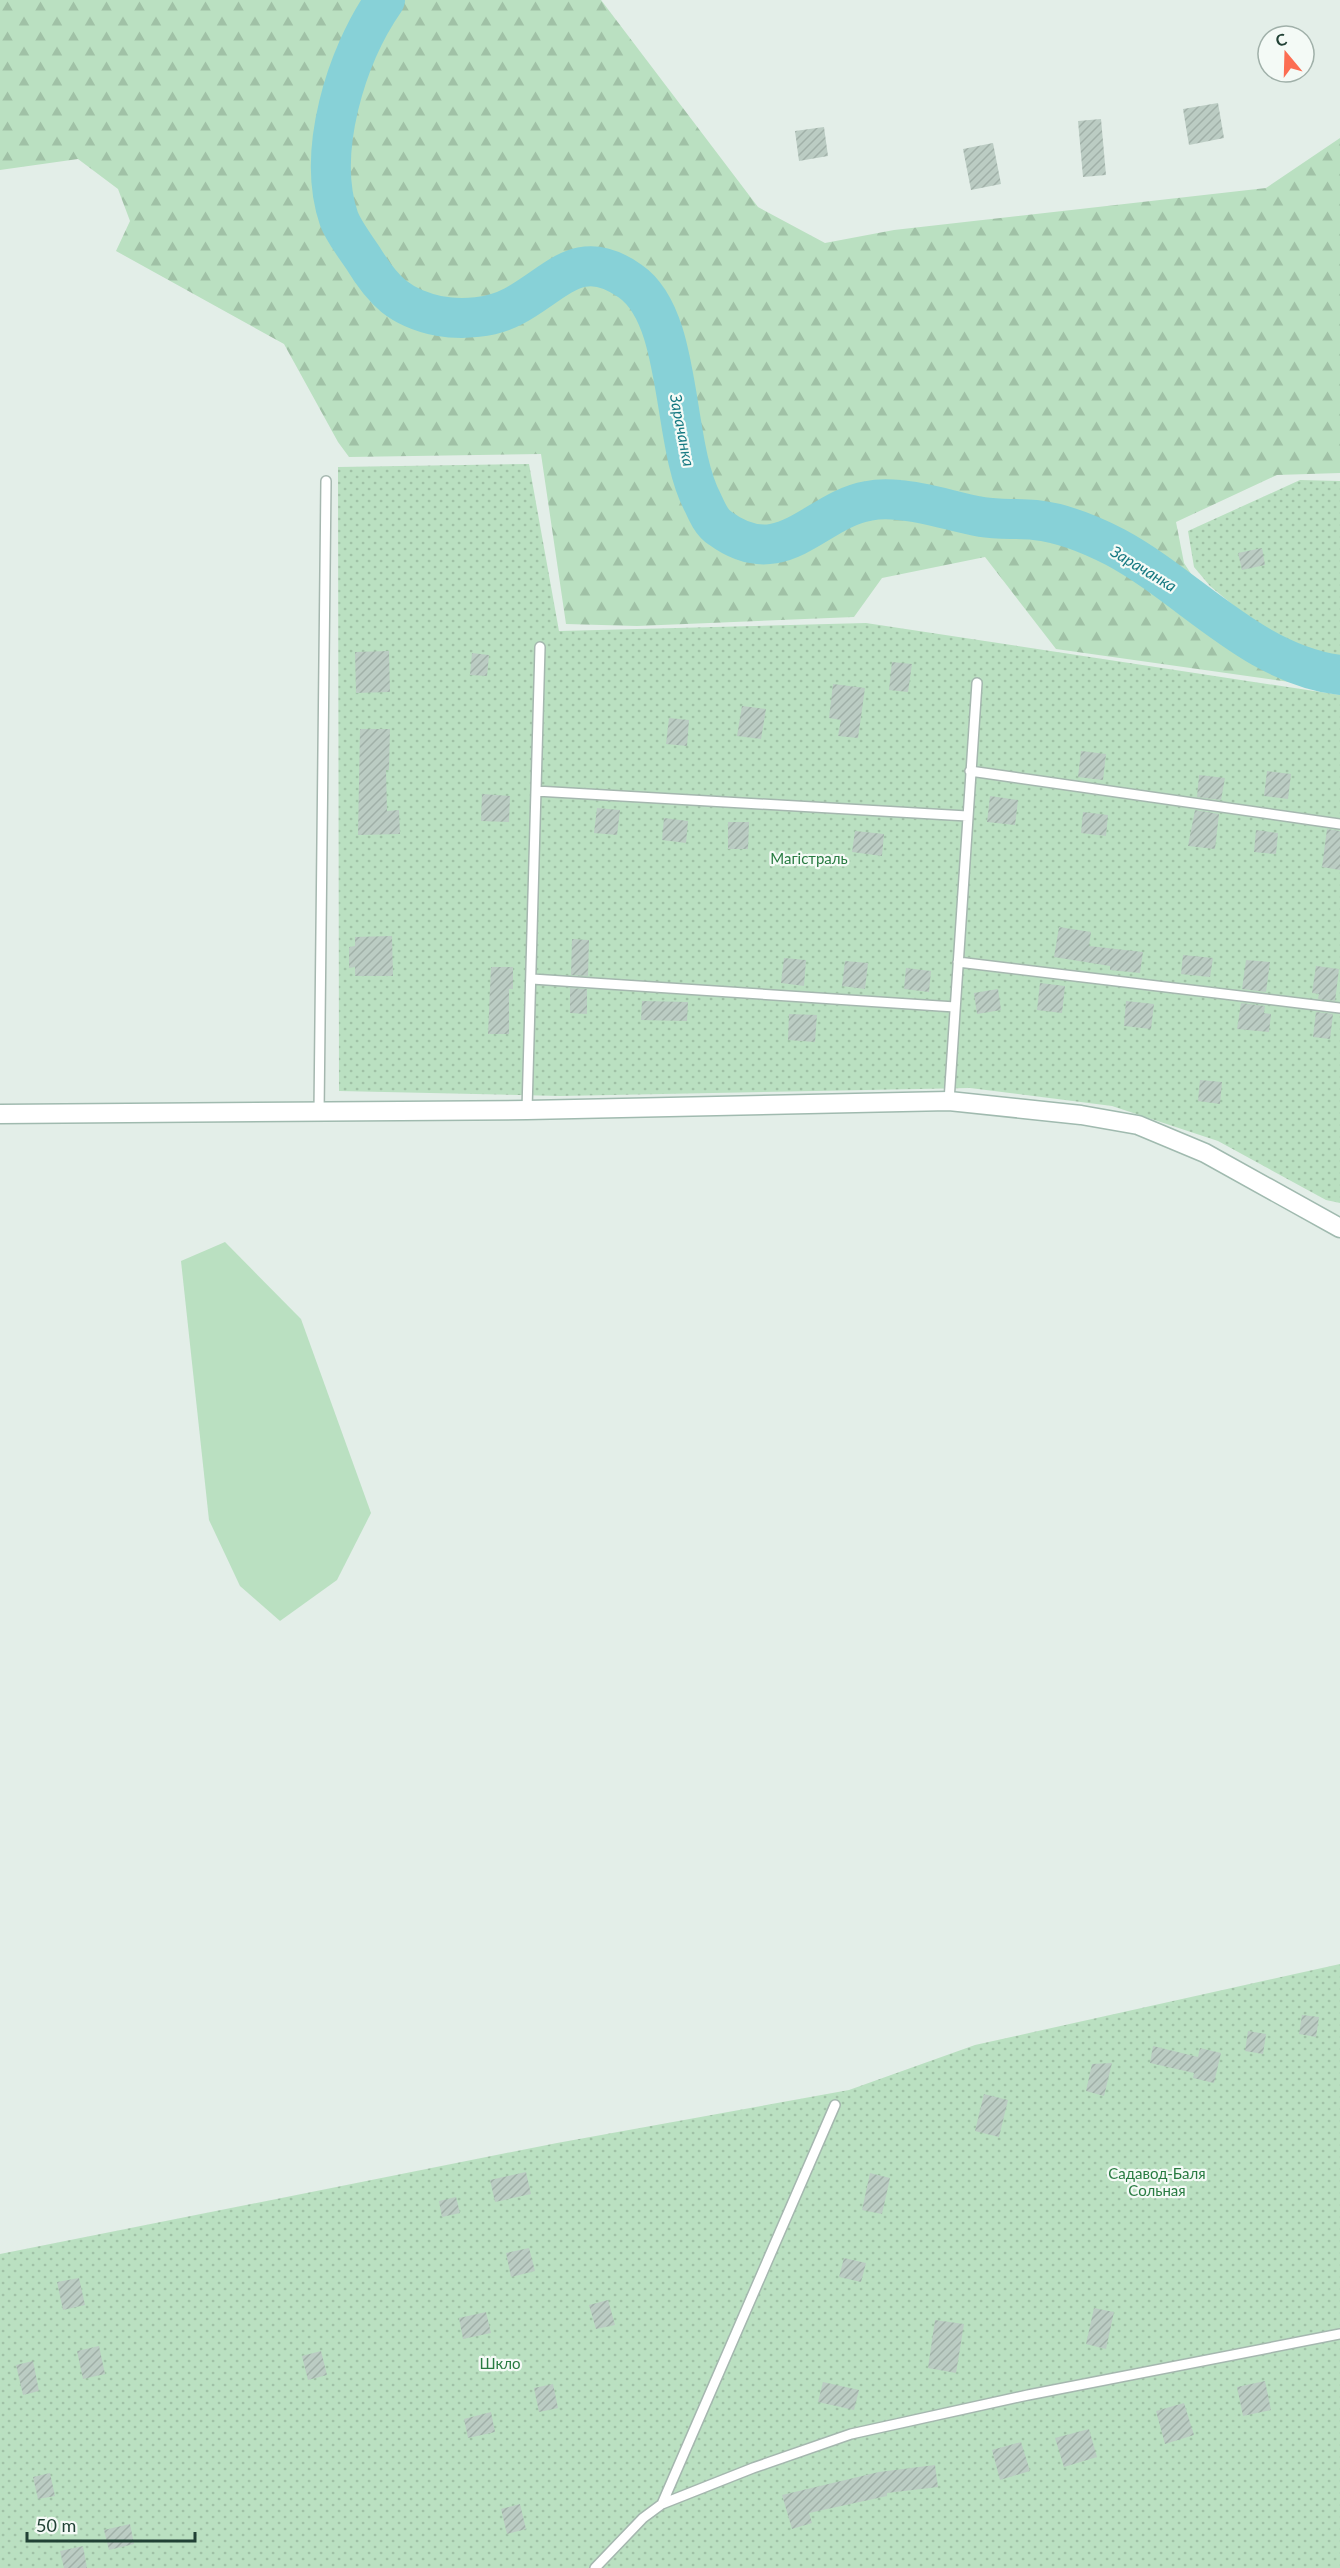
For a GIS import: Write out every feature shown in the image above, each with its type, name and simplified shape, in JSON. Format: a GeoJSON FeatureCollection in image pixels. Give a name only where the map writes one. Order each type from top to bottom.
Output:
{"type":"FeatureCollection","features":[{"type":"Feature","properties":{"kind":"street"},"geometry":{"type":"LineString","coordinates":[[0,1114],[319,1113],[949,1101],[1081,1115],[1138,1125],[1205,1153],[1340,1228]]}},
{"type":"Feature","properties":{"kind":"lane"},"geometry":{"type":"LineString","coordinates":[[319,1113],[326,481]]}},
{"type":"Feature","properties":{"kind":"lane"},"geometry":{"type":"LineString","coordinates":[[527,1110],[540,647]]}},
{"type":"Feature","properties":{"kind":"lane"},"geometry":{"type":"LineString","coordinates":[[949,1101],[970,771],[978,683]]}},
{"type":"Feature","properties":{"kind":"lane"},"geometry":{"type":"LineString","coordinates":[[970,771],[1340,824]]}},
{"type":"Feature","properties":{"kind":"lane"},"geometry":{"type":"LineString","coordinates":[[536,791],[967,816]]}},
{"type":"Feature","properties":{"kind":"lane"},"geometry":{"type":"LineString","coordinates":[[958,962],[1340,1008]]}},
{"type":"Feature","properties":{"kind":"lane"},"geometry":{"type":"LineString","coordinates":[[532,979],[955,1007]]}},
{"type":"Feature","properties":{"kind":"lane"},"geometry":{"type":"LineString","coordinates":[[662,2504],[835,2106]]}},
{"type":"Feature","properties":{"kind":"lane"},"geometry":{"type":"LineString","coordinates":[[596,2568],[643,2518],[662,2504],[753,2468],[850,2434],[1028,2395],[1340,2334]]}},
{"type":"Feature","properties":{"kind":"green space"},"geometry":{"type":"Polygon","coordinates":[[[0,0],[601,0],[758,207],[825,243],[894,230],[1266,188],[1340,138],[1340,473],[1277,475],[1176,522],[1184,563],[1201,589],[1267,640],[1329,667],[1339,689],[1056,649],[985,557],[882,578],[854,617],[637,626],[566,624],[541,454],[349,457],[338,442],[284,344],[116,251],[130,221],[118,189],[78,159],[0,170],[0,0]]]}},
{"type":"Feature","properties":{"kind":"green space","name":"Магістраль"},"geometry":{"type":"Polygon","coordinates":[[[529,464],[559,631],[866,623],[1340,695],[1340,1203],[1326,1200],[1218,1141],[1112,1106],[970,1088],[560,1096],[339,1091],[338,467],[529,464]]]}},
{"type":"Feature","properties":{"kind":"green space"},"geometry":{"type":"Polygon","coordinates":[[[1300,480],[1340,481],[1340,682],[1332,665],[1268,634],[1210,586],[1194,567],[1188,531],[1300,480]]]}},
{"type":"Feature","properties":{"kind":"green space"},"geometry":{"type":"Polygon","coordinates":[[[225,1242],[301,1319],[371,1513],[337,1580],[280,1621],[240,1586],[209,1520],[181,1261],[225,1242]]]}},
{"type":"Feature","properties":{"kind":"green space"},"geometry":{"type":"Polygon","coordinates":[[[1340,1964],[1340,2568],[0,2568],[0,2254],[557,2143],[849,2090],[975,2045],[1340,1964]]]}},
{"type":"Feature","properties":{"kind":"building"},"geometry":{"type":"Polygon","coordinates":[[[1218,103],[1224,138],[1189,145],[1183,109],[1218,103]]]}},
{"type":"Feature","properties":{"kind":"building"},"geometry":{"type":"Polygon","coordinates":[[[1101,119],[1106,175],[1083,177],[1078,121],[1101,119]]]}},
{"type":"Feature","properties":{"kind":"building"},"geometry":{"type":"Polygon","coordinates":[[[824,127],[828,156],[799,161],[795,131],[824,127]]]}},
{"type":"Feature","properties":{"kind":"building"},"geometry":{"type":"Polygon","coordinates":[[[993,143],[1001,184],[971,190],[963,149],[993,143]]]}},
{"type":"Feature","properties":{"kind":"building"},"geometry":{"type":"Polygon","coordinates":[[[1262,548],[1265,565],[1242,570],[1238,553],[1262,548]]]}},
{"type":"Feature","properties":{"kind":"building"},"geometry":{"type":"Polygon","coordinates":[[[389,651],[390,692],[356,693],[355,652],[389,651]]]}},
{"type":"Feature","properties":{"kind":"building"},"geometry":{"type":"Polygon","coordinates":[[[472,653],[489,655],[487,676],[470,675],[472,653]]]}},
{"type":"Feature","properties":{"kind":"building"},"geometry":{"type":"Polygon","coordinates":[[[892,662],[912,664],[908,692],[889,690],[892,662]]]}},
{"type":"Feature","properties":{"kind":"building"},"geometry":{"type":"Polygon","coordinates":[[[833,684],[865,688],[858,738],[838,736],[841,720],[829,718],[833,684]]]}},
{"type":"Feature","properties":{"kind":"building"},"geometry":{"type":"Polygon","coordinates":[[[742,706],[766,709],[761,739],[737,736],[742,706]]]}},
{"type":"Feature","properties":{"kind":"building"},"geometry":{"type":"Polygon","coordinates":[[[669,718],[689,720],[687,746],[666,744],[669,718]]]}},
{"type":"Feature","properties":{"kind":"building"},"geometry":{"type":"Polygon","coordinates":[[[360,729],[390,729],[389,770],[386,770],[387,811],[399,810],[400,834],[358,835],[360,729]]]}},
{"type":"Feature","properties":{"kind":"building"},"geometry":{"type":"Polygon","coordinates":[[[1081,751],[1106,754],[1103,780],[1078,777],[1081,751]]]}},
{"type":"Feature","properties":{"kind":"building"},"geometry":{"type":"Polygon","coordinates":[[[1267,771],[1291,774],[1288,799],[1264,796],[1267,771]]]}},
{"type":"Feature","properties":{"kind":"building"},"geometry":{"type":"Polygon","coordinates":[[[1199,775],[1225,778],[1221,800],[1197,797],[1199,775]]]}},
{"type":"Feature","properties":{"kind":"building"},"geometry":{"type":"Polygon","coordinates":[[[482,794],[510,796],[509,822],[481,821],[482,794]]]}},
{"type":"Feature","properties":{"kind":"building"},"geometry":{"type":"Polygon","coordinates":[[[990,796],[1018,800],[1015,825],[987,822],[990,796]]]}},
{"type":"Feature","properties":{"kind":"building"},"geometry":{"type":"Polygon","coordinates":[[[597,808],[620,810],[617,835],[594,833],[597,808]]]}},
{"type":"Feature","properties":{"kind":"building"},"geometry":{"type":"Polygon","coordinates":[[[1195,810],[1219,814],[1215,849],[1188,846],[1195,810]]]}},
{"type":"Feature","properties":{"kind":"building"},"geometry":{"type":"Polygon","coordinates":[[[1083,812],[1108,815],[1106,836],[1081,833],[1083,812]]]}},
{"type":"Feature","properties":{"kind":"building"},"geometry":{"type":"Polygon","coordinates":[[[664,818],[688,821],[686,843],[662,840],[664,818]]]}},
{"type":"Feature","properties":{"kind":"building"},"geometry":{"type":"Polygon","coordinates":[[[728,822],[749,822],[748,849],[728,849],[728,822]]]}},
{"type":"Feature","properties":{"kind":"building"},"geometry":{"type":"Polygon","coordinates":[[[1327,829],[1340,831],[1340,870],[1322,867],[1327,829]]]}},
{"type":"Feature","properties":{"kind":"building"},"geometry":{"type":"Polygon","coordinates":[[[1256,830],[1278,833],[1276,854],[1254,852],[1256,830]]]}},
{"type":"Feature","properties":{"kind":"building"},"geometry":{"type":"Polygon","coordinates":[[[855,831],[884,834],[882,856],[852,852],[855,831]]]}},
{"type":"Feature","properties":{"kind":"building"},"geometry":{"type":"Polygon","coordinates":[[[1059,927],[1091,932],[1089,946],[1143,952],[1140,973],[1110,970],[1110,966],[1054,957],[1059,927]]]}},
{"type":"Feature","properties":{"kind":"building"},"geometry":{"type":"Polygon","coordinates":[[[392,936],[393,976],[355,976],[355,967],[349,968],[349,947],[355,946],[355,937],[392,936]]]}},
{"type":"Feature","properties":{"kind":"building"},"geometry":{"type":"Polygon","coordinates":[[[572,939],[589,940],[588,976],[571,975],[572,939]]]}},
{"type":"Feature","properties":{"kind":"building"},"geometry":{"type":"Polygon","coordinates":[[[1183,955],[1213,958],[1210,977],[1181,974],[1183,955]]]}},
{"type":"Feature","properties":{"kind":"building"},"geometry":{"type":"Polygon","coordinates":[[[784,958],[806,960],[804,986],[781,983],[784,958]]]}},
{"type":"Feature","properties":{"kind":"building"},"geometry":{"type":"Polygon","coordinates":[[[1246,960],[1270,962],[1266,992],[1242,989],[1246,960]]]}},
{"type":"Feature","properties":{"kind":"building"},"geometry":{"type":"Polygon","coordinates":[[[845,961],[868,963],[865,989],[842,986],[845,961]]]}},
{"type":"Feature","properties":{"kind":"building"},"geometry":{"type":"Polygon","coordinates":[[[1316,966],[1339,969],[1335,1001],[1318,999],[1319,994],[1312,993],[1316,966]]]}},
{"type":"Feature","properties":{"kind":"building"},"geometry":{"type":"Polygon","coordinates":[[[491,967],[513,967],[513,989],[509,989],[509,1034],[488,1034],[491,967]]]}},
{"type":"Feature","properties":{"kind":"building"},"geometry":{"type":"Polygon","coordinates":[[[906,968],[931,971],[929,992],[904,989],[906,968]]]}},
{"type":"Feature","properties":{"kind":"building"},"geometry":{"type":"Polygon","coordinates":[[[1040,983],[1065,986],[1062,1013],[1037,1010],[1040,983]]]}},
{"type":"Feature","properties":{"kind":"building"},"geometry":{"type":"Polygon","coordinates":[[[570,988],[587,989],[587,1014],[570,1013],[570,988]]]}},
{"type":"Feature","properties":{"kind":"building"},"geometry":{"type":"Polygon","coordinates":[[[998,989],[1001,1010],[977,1014],[974,993],[998,989]]]}},
{"type":"Feature","properties":{"kind":"building"},"geometry":{"type":"Polygon","coordinates":[[[642,1001],[688,1002],[687,1021],[641,1020],[642,1001]]]}},
{"type":"Feature","properties":{"kind":"building"},"geometry":{"type":"Polygon","coordinates":[[[1126,1001],[1154,1004],[1151,1029],[1124,1026],[1126,1001]]]}},
{"type":"Feature","properties":{"kind":"building"},"geometry":{"type":"Polygon","coordinates":[[[1241,1003],[1265,1006],[1264,1013],[1271,1014],[1269,1032],[1237,1029],[1241,1003]]]}},
{"type":"Feature","properties":{"kind":"building"},"geometry":{"type":"Polygon","coordinates":[[[1316,1012],[1333,1014],[1330,1039],[1313,1037],[1316,1012]]]}},
{"type":"Feature","properties":{"kind":"building"},"geometry":{"type":"Polygon","coordinates":[[[789,1014],[817,1015],[815,1042],[788,1040],[789,1014]]]}},
{"type":"Feature","properties":{"kind":"building"},"geometry":{"type":"Polygon","coordinates":[[[1200,1080],[1222,1082],[1220,1104],[1198,1101],[1200,1080]]]}},
{"type":"Feature","properties":{"kind":"building"},"geometry":{"type":"Polygon","coordinates":[[[1302,2015],[1319,2017],[1316,2037],[1299,2034],[1302,2015]]]}},
{"type":"Feature","properties":{"kind":"building"},"geometry":{"type":"Polygon","coordinates":[[[1248,2031],[1266,2034],[1263,2054],[1245,2051],[1248,2031]]]}},
{"type":"Feature","properties":{"kind":"building"},"geometry":{"type":"Polygon","coordinates":[[[1153,2046],[1198,2057],[1200,2048],[1221,2053],[1214,2083],[1193,2078],[1194,2073],[1150,2063],[1153,2046]]]}},
{"type":"Feature","properties":{"kind":"building"},"geometry":{"type":"Polygon","coordinates":[[[1112,2063],[1104,2096],[1086,2091],[1092,2064],[1112,2063]]]}},
{"type":"Feature","properties":{"kind":"building"},"geometry":{"type":"Polygon","coordinates":[[[984,2094],[1008,2100],[999,2137],[975,2131],[984,2094]]]}},
{"type":"Feature","properties":{"kind":"building"},"geometry":{"type":"Polygon","coordinates":[[[526,2172],[531,2194],[495,2202],[490,2180],[526,2172]]]}},
{"type":"Feature","properties":{"kind":"building"},"geometry":{"type":"Polygon","coordinates":[[[870,2173],[890,2178],[882,2214],[862,2210],[870,2173]]]}},
{"type":"Feature","properties":{"kind":"building"},"geometry":{"type":"Polygon","coordinates":[[[456,2197],[460,2213],[442,2217],[439,2201],[456,2197]]]}},
{"type":"Feature","properties":{"kind":"building"},"geometry":{"type":"Polygon","coordinates":[[[529,2248],[535,2271],[511,2277],[506,2253],[529,2248]]]}},
{"type":"Feature","properties":{"kind":"building"},"geometry":{"type":"Polygon","coordinates":[[[844,2258],[866,2263],[861,2282],[839,2277],[844,2258]]]}},
{"type":"Feature","properties":{"kind":"building"},"geometry":{"type":"Polygon","coordinates":[[[79,2278],[85,2305],[63,2310],[57,2282],[79,2278]]]}},
{"type":"Feature","properties":{"kind":"building"},"geometry":{"type":"Polygon","coordinates":[[[608,2300],[615,2325],[596,2329],[589,2305],[608,2300]]]}},
{"type":"Feature","properties":{"kind":"building"},"geometry":{"type":"Polygon","coordinates":[[[1094,2308],[1114,2312],[1106,2349],[1086,2344],[1094,2308]]]}},
{"type":"Feature","properties":{"kind":"building"},"geometry":{"type":"Polygon","coordinates":[[[486,2312],[491,2333],[463,2339],[459,2318],[486,2312]]]}},
{"type":"Feature","properties":{"kind":"building"},"geometry":{"type":"Polygon","coordinates":[[[935,2320],[964,2324],[956,2373],[928,2368],[935,2320]]]}},
{"type":"Feature","properties":{"kind":"building"},"geometry":{"type":"Polygon","coordinates":[[[99,2346],[105,2374],[83,2379],[77,2351],[99,2346]]]}},
{"type":"Feature","properties":{"kind":"building"},"geometry":{"type":"Polygon","coordinates":[[[321,2351],[327,2375],[308,2380],[302,2356],[321,2351]]]}},
{"type":"Feature","properties":{"kind":"building"},"geometry":{"type":"Polygon","coordinates":[[[33,2361],[39,2391],[23,2395],[16,2365],[33,2361]]]}},
{"type":"Feature","properties":{"kind":"building"},"geometry":{"type":"Polygon","coordinates":[[[1265,2381],[1271,2410],[1243,2416],[1237,2387],[1265,2381]]]}},
{"type":"Feature","properties":{"kind":"building"},"geometry":{"type":"Polygon","coordinates":[[[823,2382],[859,2390],[854,2410],[818,2402],[823,2382]]]}},
{"type":"Feature","properties":{"kind":"building"},"geometry":{"type":"Polygon","coordinates":[[[553,2384],[558,2408],[539,2412],[534,2388],[553,2384]]]}},
{"type":"Feature","properties":{"kind":"building"},"geometry":{"type":"Polygon","coordinates":[[[1184,2403],[1194,2435],[1165,2444],[1156,2411],[1184,2403]]]}},
{"type":"Feature","properties":{"kind":"building"},"geometry":{"type":"Polygon","coordinates":[[[491,2412],[495,2432],[468,2438],[464,2419],[491,2412]]]}},
{"type":"Feature","properties":{"kind":"building"},"geometry":{"type":"Polygon","coordinates":[[[1089,2429],[1097,2457],[1064,2467],[1055,2438],[1089,2429]]]}},
{"type":"Feature","properties":{"kind":"building"},"geometry":{"type":"Polygon","coordinates":[[[1021,2442],[1030,2471],[1000,2480],[992,2450],[1021,2442]]]}},
{"type":"Feature","properties":{"kind":"building"},"geometry":{"type":"Polygon","coordinates":[[[935,2465],[938,2487],[887,2493],[887,2496],[809,2513],[812,2523],[792,2529],[782,2495],[879,2472],[935,2465]]]}},
{"type":"Feature","properties":{"kind":"building"},"geometry":{"type":"Polygon","coordinates":[[[50,2473],[55,2496],[38,2499],[33,2477],[50,2473]]]}},
{"type":"Feature","properties":{"kind":"building"},"geometry":{"type":"Polygon","coordinates":[[[520,2504],[526,2529],[507,2534],[501,2509],[520,2504]]]}},
{"type":"Feature","properties":{"kind":"building"},"geometry":{"type":"Polygon","coordinates":[[[130,2524],[134,2544],[109,2550],[104,2530],[130,2524]]]}},
{"type":"Feature","properties":{"kind":"building"},"geometry":{"type":"Polygon","coordinates":[[[83,2546],[87,2568],[64,2568],[60,2551],[83,2546]]]}},
{"type":"Feature","properties":{"kind":"waterway","name":"Зарачанка"},"geometry":{"type":"LineString","coordinates":[[385,0],[358,48],[347,76],[333,135],[331,164],[333,193],[339,219],[347,234],[386,289],[403,303],[425,313],[439,316],[467,318],[505,310],[556,278],[582,267],[596,266],[612,271],[630,281],[647,299],[660,323],[675,384],[693,478],[708,514],[720,528],[742,540],[762,544],[780,542],[849,507],[883,499],[919,503],[988,518],[1046,521],[1066,526],[1115,547],[1169,582],[1223,622],[1278,656],[1308,668],[1340,675]]}},
{"type":"Feature","properties":{"kind":"park label","name":"Садавод-Баля Сольная"},"geometry":{"type":"Point","coordinates":[1157,2182]}},
{"type":"Feature","properties":{"kind":"park label","name":"Шкло"},"geometry":{"type":"Point","coordinates":[500,2363]}}]}
